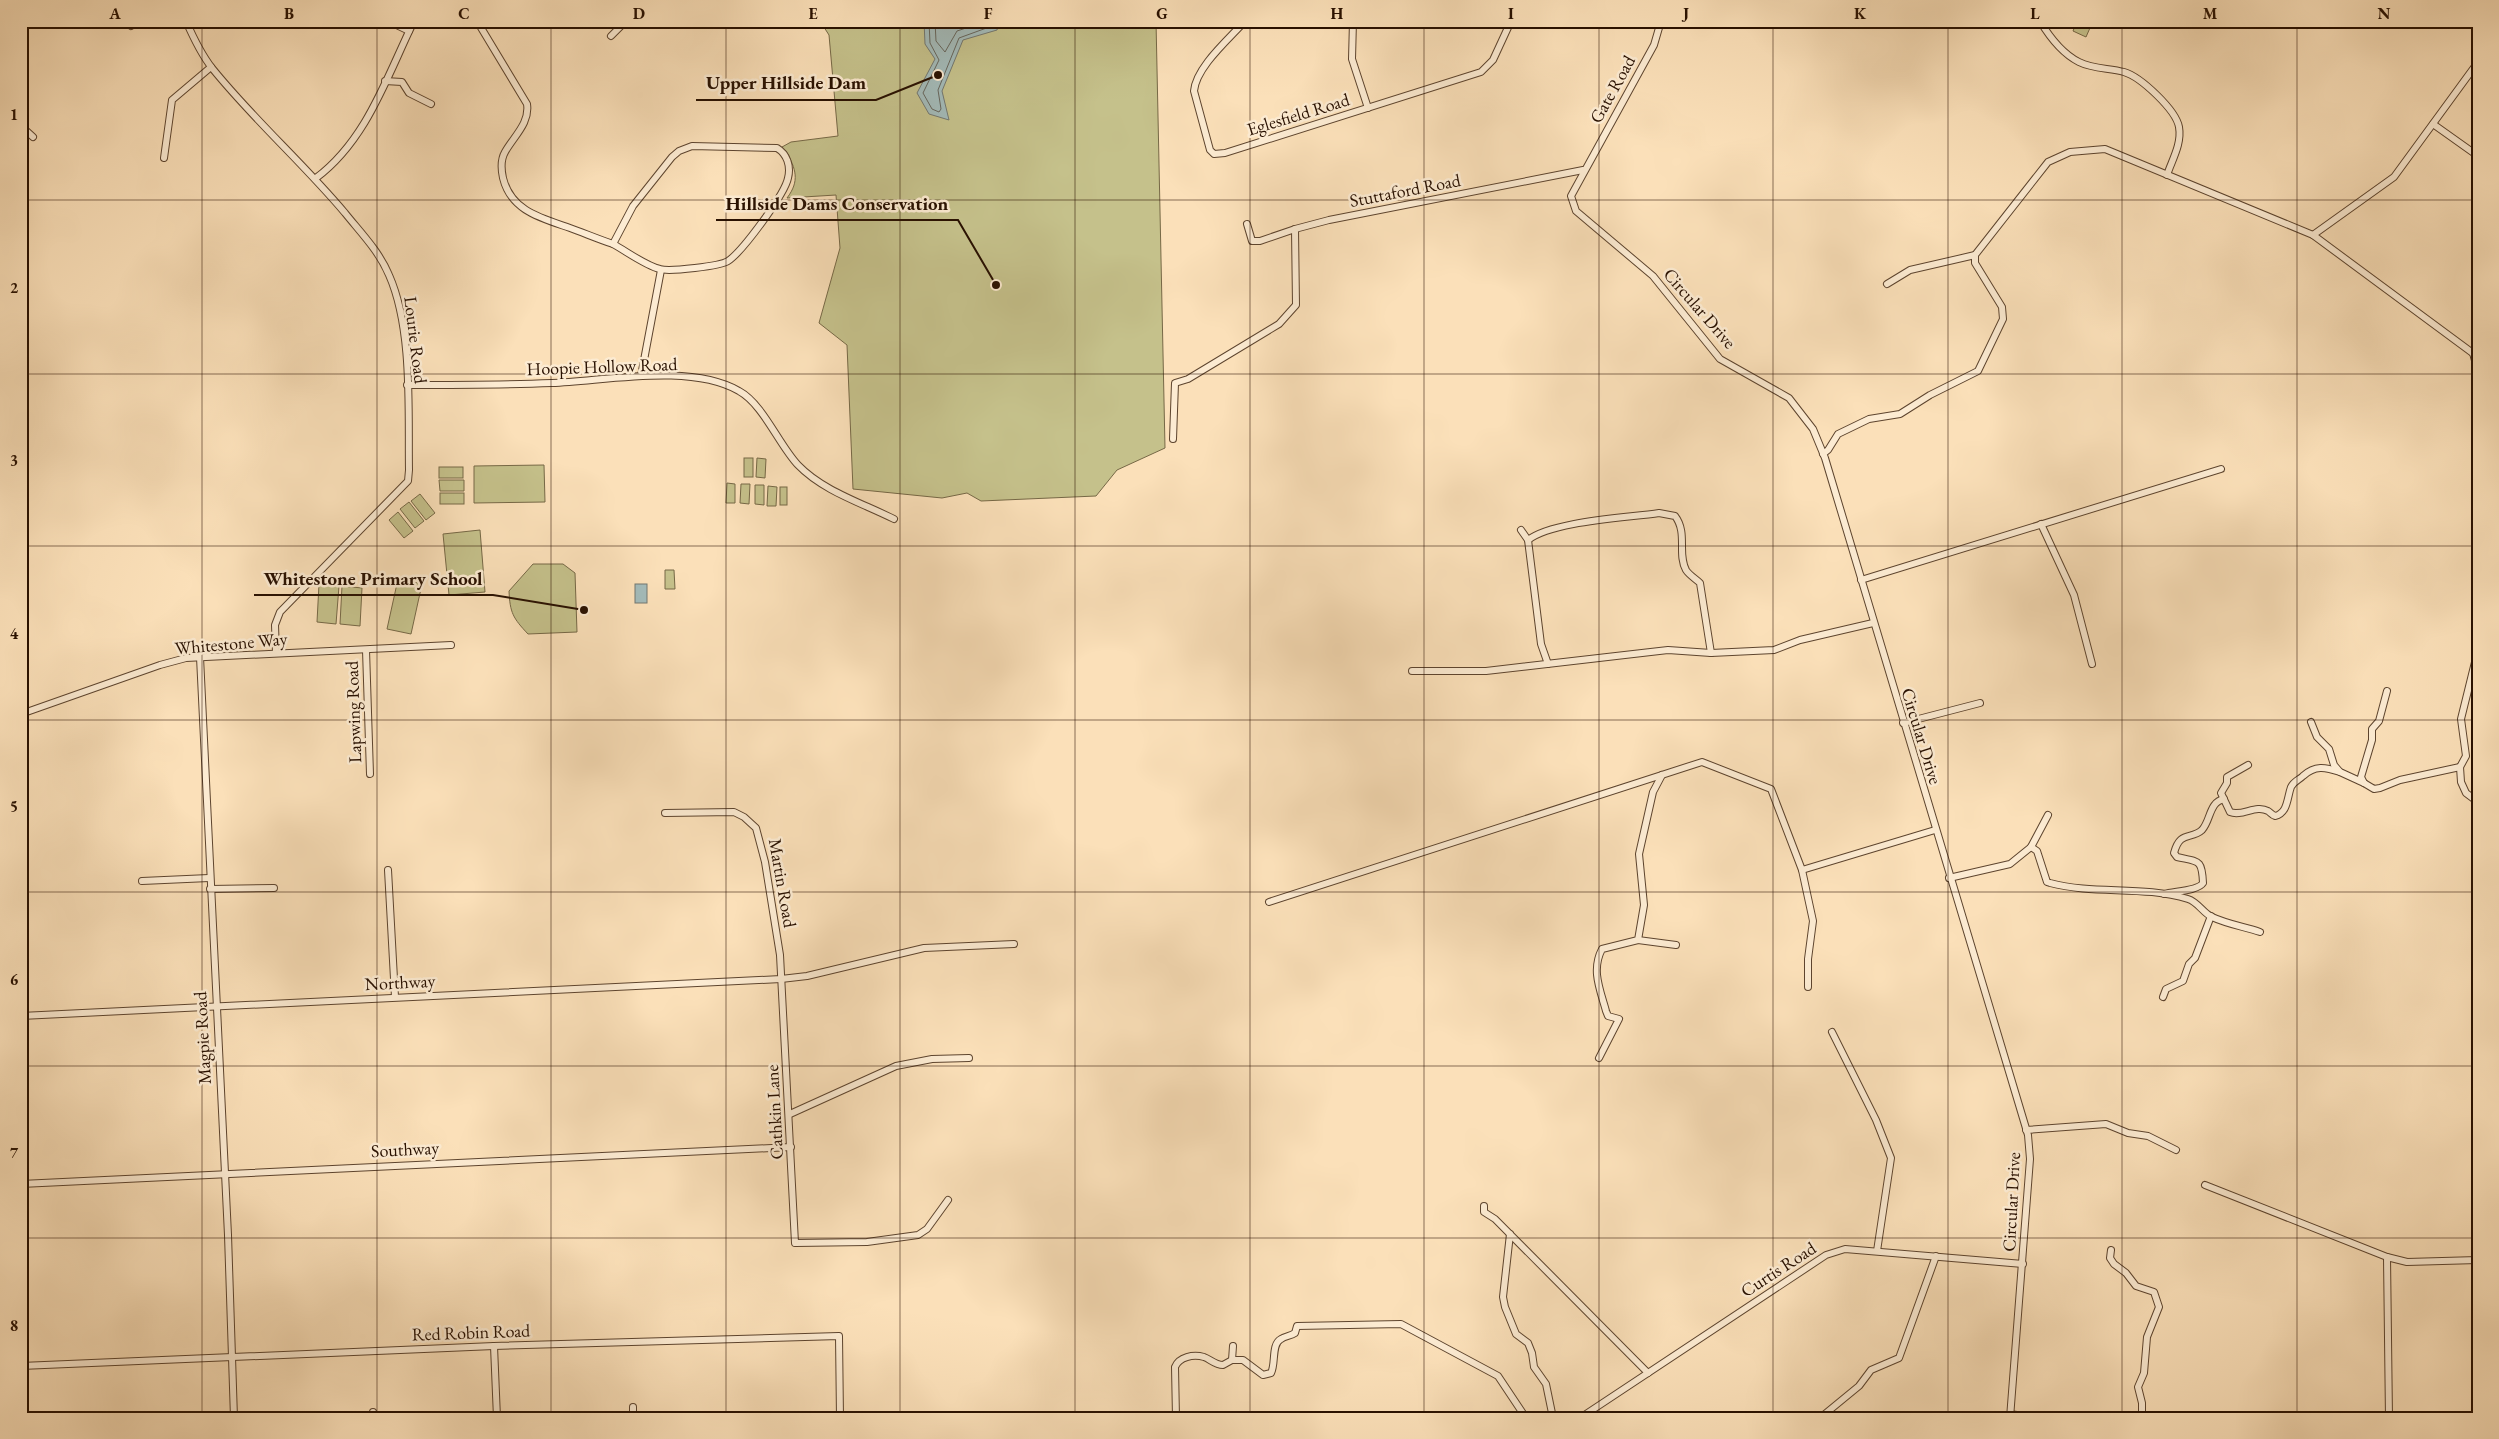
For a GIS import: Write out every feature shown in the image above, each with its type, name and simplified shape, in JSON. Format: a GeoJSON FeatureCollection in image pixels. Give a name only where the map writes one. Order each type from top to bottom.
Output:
{"type":"FeatureCollection","features":[{"type":"Feature","properties":{"kind":"street","name":"Lourie Road"},"geometry":{"type":"LineString","coordinates":[[186,21],[210,67],[258,120],[316,178],[376,250],[390,276],[402,320],[407,385],[410,470],[408,481],[280,612],[275,625],[276,653]]}},
{"type":"Feature","properties":{"kind":"street"},"geometry":{"type":"LineString","coordinates":[[327,23],[350,24],[356,21]]}},
{"type":"Feature","properties":{"kind":"street"},"geometry":{"type":"LineString","coordinates":[[388,21],[409,31]]}},
{"type":"Feature","properties":{"kind":"street"},"geometry":{"type":"LineString","coordinates":[[316,178],[329,169],[354,140],[414,21]]}},
{"type":"Feature","properties":{"kind":"street"},"geometry":{"type":"LineString","coordinates":[[477,21],[527,104],[527,118],[504,153],[502,161],[501,170],[505,187],[513,199],[533,215],[613,244],[661,270],[724,264],[732,258],[760,225],[786,185],[789,176],[788,162],[783,151],[777,148],[692,146],[679,151],[633,206],[613,244]]}},
{"type":"Feature","properties":{"kind":"street"},"geometry":{"type":"LineString","coordinates":[[611,36],[626,21]]}},
{"type":"Feature","properties":{"kind":"street","name":"Eglesfield Road"},"geometry":{"type":"LineString","coordinates":[[1245,21],[1204,67],[1195,83],[1194,91],[1210,150],[1214,154],[1224,153],[1484,70],[1493,60],[1511,21]]}},
{"type":"Feature","properties":{"kind":"street"},"geometry":{"type":"LineString","coordinates":[[1353,21],[1352,59],[1368,108]]}},
{"type":"Feature","properties":{"kind":"street","name":"Gate Road"},"geometry":{"type":"LineString","coordinates":[[1583,170],[1654,45],[1661,21]]}},
{"type":"Feature","properties":{"kind":"street"},"geometry":{"type":"LineString","coordinates":[[2040,21],[2054,40],[2080,63],[2124,72],[2137,78],[2166,106],[2179,127],[2178,147],[2167,175]]}},
{"type":"Feature","properties":{"kind":"street"},"geometry":{"type":"LineString","coordinates":[[2471,21],[2478,26]]}},
{"type":"Feature","properties":{"kind":"street"},"geometry":{"type":"LineString","coordinates":[[2312,235],[2394,177],[2478,62]]}},
{"type":"Feature","properties":{"kind":"street"},"geometry":{"type":"LineString","coordinates":[[164,158],[172,100],[210,67]]}},
{"type":"Feature","properties":{"kind":"street"},"geometry":{"type":"LineString","coordinates":[[385,81],[402,82],[409,94],[430,104]]}},
{"type":"Feature","properties":{"kind":"street"},"geometry":{"type":"LineString","coordinates":[[2433,124],[2478,156]]}},
{"type":"Feature","properties":{"kind":"street"},"geometry":{"type":"LineString","coordinates":[[21,126],[33,137]]}},
{"type":"Feature","properties":{"kind":"street"},"geometry":{"type":"LineString","coordinates":[[1887,284],[1910,270],[1974,255],[2048,162],[2060,155],[2105,149],[2312,235],[2475,355],[2478,372]]}},
{"type":"Feature","properties":{"kind":"street","name":"Stuttaford Road"},"geometry":{"type":"LineString","coordinates":[[1247,224],[1252,241],[1260,242],[1295,229],[1583,170]]}},
{"type":"Feature","properties":{"kind":"street","name":"Circular Drive"},"geometry":{"type":"LineString","coordinates":[[1583,170],[1571,196],[1576,211],[1653,276],[1720,358],[1789,398],[1813,429],[1823,454],[2026,1130],[2030,1159],[2010,1416]]}},
{"type":"Feature","properties":{"kind":"street"},"geometry":{"type":"LineString","coordinates":[[1172,439],[1175,383],[1188,378],[1279,324],[1296,305],[1295,229]]}},
{"type":"Feature","properties":{"kind":"street"},"geometry":{"type":"LineString","coordinates":[[1823,454],[1828,450],[1838,434],[1869,419],[1900,414],[1930,395],[1978,370],[2003,319],[2002,307],[1975,263],[1974,255]]}},
{"type":"Feature","properties":{"kind":"street"},"geometry":{"type":"LineString","coordinates":[[641,376],[661,270]]}},
{"type":"Feature","properties":{"kind":"street","name":"Hoopie Hollow Road"},"geometry":{"type":"LineString","coordinates":[[407,385],[553,383],[641,376],[699,378],[739,390],[758,409],[789,454],[809,475],[825,486],[894,518]]}},
{"type":"Feature","properties":{"kind":"street"},"geometry":{"type":"LineString","coordinates":[[1861,580],[2221,469]]}},
{"type":"Feature","properties":{"kind":"street"},"geometry":{"type":"LineString","coordinates":[[1528,540],[1536,534],[1556,528],[1659,513],[1674,516],[1681,527],[1684,566],[1700,583],[1710,653]]}},
{"type":"Feature","properties":{"kind":"street"},"geometry":{"type":"LineString","coordinates":[[2041,524],[2074,595],[2092,664]]}},
{"type":"Feature","properties":{"kind":"street"},"geometry":{"type":"LineString","coordinates":[[1521,530],[1528,540],[1541,644],[1548,664]]}},
{"type":"Feature","properties":{"kind":"street"},"geometry":{"type":"LineString","coordinates":[[1412,671],[1486,671],[1668,650],[1710,653],[1774,650],[1800,640],[1873,623]]}},
{"type":"Feature","properties":{"kind":"street","name":"Whitestone Way"},"geometry":{"type":"LineString","coordinates":[[21,714],[160,665],[200,657],[451,645]]}},
{"type":"Feature","properties":{"kind":"street","name":"Lapwing Road"},"geometry":{"type":"LineString","coordinates":[[366,650],[370,774]]}},
{"type":"Feature","properties":{"kind":"street"},"geometry":{"type":"LineString","coordinates":[[2478,650],[2461,719],[2466,756],[2460,767],[2463,788],[2466,793],[2478,802]]}},
{"type":"Feature","properties":{"kind":"street","name":"Magpie Road"},"geometry":{"type":"LineString","coordinates":[[200,657],[234,1418]]}},
{"type":"Feature","properties":{"kind":"street"},"geometry":{"type":"LineString","coordinates":[[2364,783],[2361,777],[2372,740],[2372,729],[2379,721],[2387,691]]}},
{"type":"Feature","properties":{"kind":"street"},"geometry":{"type":"LineString","coordinates":[[1903,723],[1980,703]]}},
{"type":"Feature","properties":{"kind":"street"},"geometry":{"type":"LineString","coordinates":[[2311,722],[2317,736],[2329,749],[2334,765],[2340,772]]}},
{"type":"Feature","properties":{"kind":"street"},"geometry":{"type":"LineString","coordinates":[[1268,902],[1702,762],[1771,788],[1802,870],[1813,921],[1808,959],[1808,987]]}},
{"type":"Feature","properties":{"kind":"street"},"geometry":{"type":"LineString","coordinates":[[2248,765],[2227,777],[2228,783],[2220,793],[2230,812],[2235,814],[2257,808],[2268,810],[2275,816],[2284,810],[2295,782],[2310,769],[2328,768],[2374,789],[2400,780],[2460,767]]}},
{"type":"Feature","properties":{"kind":"street"},"geometry":{"type":"LineString","coordinates":[[1638,940],[1644,905],[1639,854],[1653,792],[1662,775]]}},
{"type":"Feature","properties":{"kind":"street"},"geometry":{"type":"LineString","coordinates":[[2163,895],[2177,890],[2196,889],[2203,883],[2202,867],[2199,862],[2177,857],[2174,853],[2176,844],[2186,835],[2198,832],[2203,828],[2214,805],[2224,799]]}},
{"type":"Feature","properties":{"kind":"street","name":"Martin Road"},"geometry":{"type":"LineString","coordinates":[[665,813],[734,812],[744,817],[756,828],[760,836],[774,908],[781,979]]}},
{"type":"Feature","properties":{"kind":"street"},"geometry":{"type":"LineString","coordinates":[[1949,878],[2010,864],[2030,847],[2048,815]]}},
{"type":"Feature","properties":{"kind":"street"},"geometry":{"type":"LineString","coordinates":[[1802,870],[1935,830]]}},
{"type":"Feature","properties":{"kind":"street"},"geometry":{"type":"LineString","coordinates":[[2030,847],[2037,851],[2047,882],[2050,884],[2096,891],[2142,891],[2163,895],[2196,903],[2211,916],[2260,932]]}},
{"type":"Feature","properties":{"kind":"street"},"geometry":{"type":"LineString","coordinates":[[388,870],[395,997]]}},
{"type":"Feature","properties":{"kind":"street"},"geometry":{"type":"LineString","coordinates":[[142,881],[209,878]]}},
{"type":"Feature","properties":{"kind":"street"},"geometry":{"type":"LineString","coordinates":[[210,889],[274,888]]}},
{"type":"Feature","properties":{"kind":"street"},"geometry":{"type":"LineString","coordinates":[[2163,997],[2166,989],[2183,981],[2189,964],[2195,958],[2211,916]]}},
{"type":"Feature","properties":{"kind":"street"},"geometry":{"type":"LineString","coordinates":[[1599,1058],[1619,1019],[1608,1016],[1596,975],[1596,960],[1602,949],[1638,940],[1676,945]]}},
{"type":"Feature","properties":{"kind":"street","name":"Northway"},"geometry":{"type":"LineString","coordinates":[[21,1016],[781,979],[807,976],[919,949],[1014,944]]}},
{"type":"Feature","properties":{"kind":"street","name":"Cathkin Lane"},"geometry":{"type":"LineString","coordinates":[[781,979],[790,1114],[795,1243],[867,1242],[918,1235],[927,1229],[948,1200]]}},
{"type":"Feature","properties":{"kind":"street"},"geometry":{"type":"LineString","coordinates":[[1832,1032],[1876,1120],[1891,1158],[1877,1251]]}},
{"type":"Feature","properties":{"kind":"street"},"geometry":{"type":"LineString","coordinates":[[790,1114],[896,1066],[932,1059],[969,1058]]}},
{"type":"Feature","properties":{"kind":"street"},"geometry":{"type":"LineString","coordinates":[[2026,1130],[2106,1124],[2128,1133],[2148,1136],[2176,1150]]}},
{"type":"Feature","properties":{"kind":"street","name":"Southway"},"geometry":{"type":"LineString","coordinates":[[21,1184],[224,1173],[791,1148]]}},
{"type":"Feature","properties":{"kind":"street"},"geometry":{"type":"LineString","coordinates":[[2205,1185],[2387,1256],[2408,1262],[2478,1260]]}},
{"type":"Feature","properties":{"kind":"street"},"geometry":{"type":"LineString","coordinates":[[1484,1206],[1484,1212],[1495,1219],[1648,1373]]}},
{"type":"Feature","properties":{"kind":"street"},"geometry":{"type":"LineString","coordinates":[[1510,1234],[1503,1297],[1505,1307],[1516,1334],[1528,1343],[1534,1367],[1546,1384],[1553,1418]]}},
{"type":"Feature","properties":{"kind":"street","name":"Curtis Road"},"geometry":{"type":"LineString","coordinates":[[1580,1418],[1826,1255],[1846,1249],[2023,1264]]}},
{"type":"Feature","properties":{"kind":"street"},"geometry":{"type":"LineString","coordinates":[[2111,1250],[2110,1258],[2114,1264],[2126,1273],[2136,1286],[2154,1292],[2159,1307],[2156,1319],[2147,1337],[2144,1374],[2138,1387],[2142,1403],[2142,1418]]}},
{"type":"Feature","properties":{"kind":"street"},"geometry":{"type":"LineString","coordinates":[[1820,1418],[1859,1386],[1871,1370],[1899,1358],[1936,1256]]}},
{"type":"Feature","properties":{"kind":"street"},"geometry":{"type":"LineString","coordinates":[[2387,1256],[2389,1418]]}},
{"type":"Feature","properties":{"kind":"street"},"geometry":{"type":"LineString","coordinates":[[1176,1418],[1175,1368],[1177,1362],[1182,1358],[1202,1357],[1222,1366],[1232,1360],[1243,1360],[1263,1375],[1271,1373],[1274,1368],[1277,1342],[1281,1338],[1296,1333],[1297,1326],[1401,1324],[1498,1376],[1526,1418]]}},
{"type":"Feature","properties":{"kind":"street","name":"Red Robin Road"},"geometry":{"type":"LineString","coordinates":[[21,1366],[494,1346],[839,1336],[840,1418]]}},
{"type":"Feature","properties":{"kind":"street"},"geometry":{"type":"LineString","coordinates":[[494,1346],[497,1418]]}},
{"type":"Feature","properties":{"kind":"street"},"geometry":{"type":"LineString","coordinates":[[1232,1360],[1233,1346]]}},
{"type":"Feature","properties":{"kind":"street"},"geometry":{"type":"LineString","coordinates":[[633,1407],[633,1418]]}},
{"type":"Feature","properties":{"kind":"street"},"geometry":{"type":"LineString","coordinates":[[2010,1416],[2038,1418]]}},
{"type":"Feature","properties":{"kind":"shaded area"},"geometry":{"type":"Polygon","coordinates":[[[820,21],[1156,21],[1165,448],[1117,470],[1096,496],[981,501],[967,493],[942,498],[853,489],[847,345],[819,323],[840,248],[836,195],[787,198],[794,186],[795,175],[786,151],[782,150],[782,147],[791,142],[838,136],[829,35],[820,21]]]}},
{"type":"Feature","properties":{"kind":"shaded area"},"geometry":{"type":"Polygon","coordinates":[[[2077,21],[2093,21],[2086,37],[2073,31],[2077,21]]]}},
{"type":"Feature","properties":{"kind":"shaded area"},"geometry":{"type":"Polygon","coordinates":[[[744,458],[753,458],[753,477],[744,477],[744,458]]]}},
{"type":"Feature","properties":{"kind":"shaded area"},"geometry":{"type":"Polygon","coordinates":[[[757,458],[766,459],[765,478],[756,477],[757,458]]]}},
{"type":"Feature","properties":{"kind":"shaded area"},"geometry":{"type":"Polygon","coordinates":[[[544,465],[545,502],[474,503],[474,466],[544,465]]]}},
{"type":"Feature","properties":{"kind":"shaded area"},"geometry":{"type":"Polygon","coordinates":[[[439,467],[463,467],[463,478],[439,478],[439,467]]]}},
{"type":"Feature","properties":{"kind":"shaded area"},"geometry":{"type":"Polygon","coordinates":[[[439,480],[464,480],[464,491],[440,491],[439,480]]]}},
{"type":"Feature","properties":{"kind":"shaded area"},"geometry":{"type":"Polygon","coordinates":[[[727,483],[735,484],[735,503],[726,503],[727,483]]]}},
{"type":"Feature","properties":{"kind":"shaded area"},"geometry":{"type":"Polygon","coordinates":[[[741,484],[750,484],[749,504],[740,503],[741,484]]]}},
{"type":"Feature","properties":{"kind":"shaded area"},"geometry":{"type":"Polygon","coordinates":[[[755,485],[764,485],[764,505],[755,504],[755,485]]]}},
{"type":"Feature","properties":{"kind":"shaded area"},"geometry":{"type":"Polygon","coordinates":[[[768,486],[777,487],[776,506],[767,506],[768,486]]]}},
{"type":"Feature","properties":{"kind":"shaded area"},"geometry":{"type":"Polygon","coordinates":[[[780,487],[787,487],[787,505],[780,505],[780,487]]]}},
{"type":"Feature","properties":{"kind":"shaded area"},"geometry":{"type":"Polygon","coordinates":[[[440,493],[464,493],[464,504],[440,504],[440,493]]]}},
{"type":"Feature","properties":{"kind":"shaded area"},"geometry":{"type":"Polygon","coordinates":[[[420,494],[435,513],[426,520],[411,501],[420,494]]]}},
{"type":"Feature","properties":{"kind":"shaded area"},"geometry":{"type":"Polygon","coordinates":[[[409,502],[424,521],[415,528],[400,509],[409,502]]]}},
{"type":"Feature","properties":{"kind":"shaded area"},"geometry":{"type":"Polygon","coordinates":[[[398,512],[413,531],[404,538],[389,520],[398,512]]]}},
{"type":"Feature","properties":{"kind":"shaded area"},"geometry":{"type":"Polygon","coordinates":[[[480,530],[485,592],[449,595],[443,534],[480,530]]]}},
{"type":"Feature","properties":{"kind":"shaded area"},"geometry":{"type":"Polygon","coordinates":[[[533,564],[563,564],[575,573],[577,632],[528,634],[519,624],[511,610],[509,591],[533,564]]]}},
{"type":"Feature","properties":{"kind":"shaded area"},"geometry":{"type":"Polygon","coordinates":[[[665,570],[674,570],[675,589],[665,589],[665,570]]]}},
{"type":"Feature","properties":{"kind":"shaded area"},"geometry":{"type":"Polygon","coordinates":[[[398,579],[422,584],[411,634],[387,629],[398,579]]]}},
{"type":"Feature","properties":{"kind":"shaded area"},"geometry":{"type":"Polygon","coordinates":[[[319,584],[339,586],[336,624],[317,622],[319,584]]]}},
{"type":"Feature","properties":{"kind":"shaded area"},"geometry":{"type":"Polygon","coordinates":[[[342,586],[362,588],[360,626],[340,624],[342,586]]]}},
{"type":"Feature","properties":{"kind":"water"},"geometry":{"type":"Polygon","coordinates":[[[924,21],[1000,21],[997,30],[963,40],[942,91],[949,120],[929,114],[917,93],[935,59],[925,44],[924,21]]]}},
{"type":"Feature","properties":{"kind":"water"},"geometry":{"type":"Polygon","coordinates":[[[635,584],[647,584],[647,603],[635,603],[635,584]]]}},
{"type":"Feature","properties":{"kind":"place","name":"Upper Hillside Dam"},"geometry":{"type":"Point","coordinates":[938,75]}},
{"type":"Feature","properties":{"kind":"place","name":"Hillside Dams Conservation"},"geometry":{"type":"Point","coordinates":[996,285]}},
{"type":"Feature","properties":{"kind":"place","name":"Whitestone Primary School"},"geometry":{"type":"Point","coordinates":[584,610]}}]}
